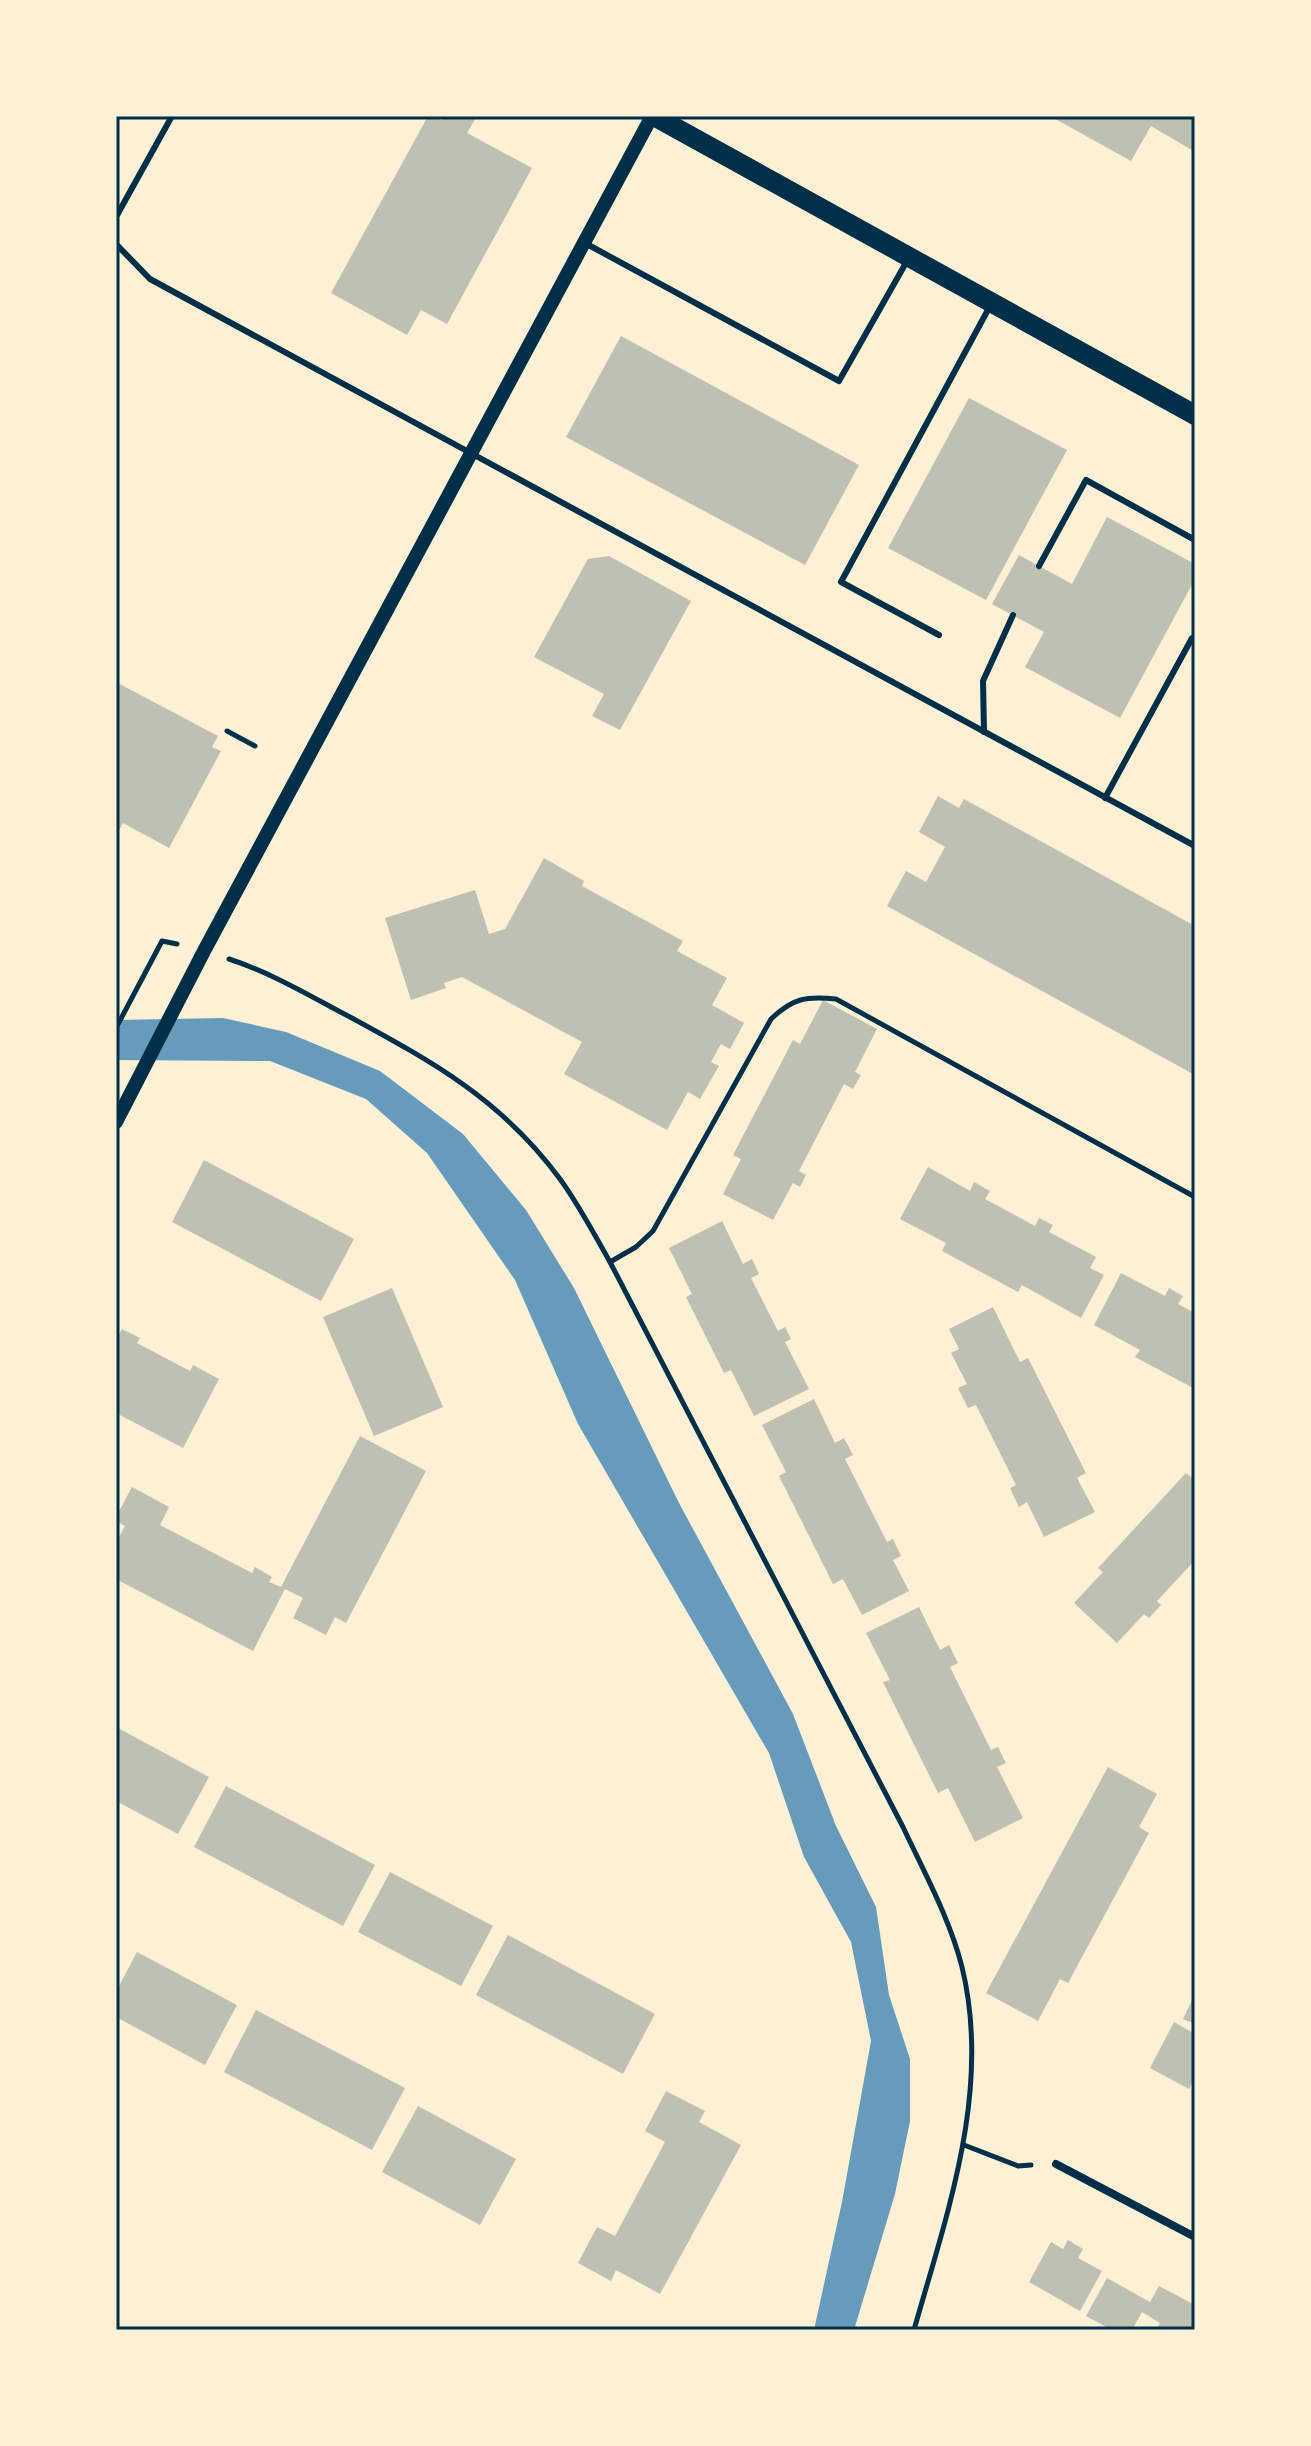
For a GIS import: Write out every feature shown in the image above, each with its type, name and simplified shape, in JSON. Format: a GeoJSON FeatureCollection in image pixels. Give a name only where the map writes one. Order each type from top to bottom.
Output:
{"type":"FeatureCollection","features":[{"type":"Feature","properties":{"kind":"main road"},"geometry":{"type":"LineString","coordinates":[[653,116],[1195,415]]}},
{"type":"Feature","properties":{"kind":"street"},"geometry":{"type":"LineString","coordinates":[[116,1122],[204,951],[653,116]]}},
{"type":"Feature","properties":{"kind":"street"},"geometry":{"type":"LineString","coordinates":[[1056,2164],[1195,2237]]}},
{"type":"Feature","properties":{"kind":"lane"},"geometry":{"type":"LineString","coordinates":[[116,217],[172,116]]}},
{"type":"Feature","properties":{"kind":"lane"},"geometry":{"type":"LineString","coordinates":[[583,242],[839,381],[909,257]]}},
{"type":"Feature","properties":{"kind":"lane"},"geometry":{"type":"LineString","coordinates":[[116,244],[150,279],[1105,798],[1194,843]]}},
{"type":"Feature","properties":{"kind":"lane"},"geometry":{"type":"LineString","coordinates":[[939,635],[841,582],[991,302]]}},
{"type":"Feature","properties":{"kind":"lane"},"geometry":{"type":"LineString","coordinates":[[1039,566],[1086,480],[1195,540]]}},
{"type":"Feature","properties":{"kind":"lane"},"geometry":{"type":"LineString","coordinates":[[984,732],[983,681],[1013,615]]}},
{"type":"Feature","properties":{"kind":"lane"},"geometry":{"type":"LineString","coordinates":[[1105,798],[1194,636]]}},
{"type":"Feature","properties":{"kind":"path"},"geometry":{"type":"LineString","coordinates":[[227,731],[255,746]]}},
{"type":"Feature","properties":{"kind":"path"},"geometry":{"type":"LineString","coordinates":[[116,1028],[162,941],[260,969],[410,1049],[463,1082],[510,1123],[561,1179],[610,1262],[903,1827],[935,1894],[962,1966],[971,2025],[973,2074],[964,2145],[914,2330]]}},
{"type":"Feature","properties":{"kind":"path"},"geometry":{"type":"LineString","coordinates":[[610,1262],[636,1247],[653,1231],[771,1019],[786,1005],[811,996],[836,999],[1195,1197]]}},
{"type":"Feature","properties":{"kind":"path"},"geometry":{"type":"LineString","coordinates":[[964,2145],[1018,2166],[1056,2164]]}},
{"type":"Feature","properties":{"kind":"water"},"geometry":{"type":"Polygon","coordinates":[[[223,1018],[286,1032],[380,1071],[463,1134],[526,1210],[574,1288],[679,1503],[793,1714],[836,1826],[876,1907],[889,1995],[910,2059],[910,2121],[895,2194],[854,2330],[814,2330],[842,2202],[871,2041],[851,1942],[804,1857],[769,1753],[578,1424],[515,1280],[427,1153],[366,1099],[270,1061],[116,1060],[116,1020],[223,1018]]]}},
{"type":"Feature","properties":{"kind":"building"},"geometry":{"type":"Polygon","coordinates":[[[428,116],[441,120],[444,116],[477,116],[467,133],[532,168],[447,324],[421,310],[407,335],[331,293],[428,116]]]}},
{"type":"Feature","properties":{"kind":"building"},"geometry":{"type":"Polygon","coordinates":[[[1050,116],[1195,116],[1195,152],[1151,126],[1131,161],[1050,116]]]}},
{"type":"Feature","properties":{"kind":"building"},"geometry":{"type":"Polygon","coordinates":[[[621,336],[859,465],[805,565],[566,437],[621,336]]]}},
{"type":"Feature","properties":{"kind":"building"},"geometry":{"type":"Polygon","coordinates":[[[969,398],[1067,450],[986,600],[888,548],[969,398]]]}},
{"type":"Feature","properties":{"kind":"building"},"geometry":{"type":"Polygon","coordinates":[[[1107,517],[1195,564],[1195,579],[1120,718],[1025,667],[1044,632],[992,604],[1019,555],[1072,584],[1107,517]]]}},
{"type":"Feature","properties":{"kind":"building"},"geometry":{"type":"Polygon","coordinates":[[[609,556],[691,601],[620,730],[592,716],[604,694],[534,657],[588,559],[609,556]]]}},
{"type":"Feature","properties":{"kind":"building"},"geometry":{"type":"Polygon","coordinates":[[[116,682],[218,736],[212,747],[221,751],[169,848],[123,823],[116,836],[116,682]]]}},
{"type":"Feature","properties":{"kind":"building"},"geometry":{"type":"Polygon","coordinates":[[[938,796],[959,808],[964,799],[1195,926],[1195,1075],[887,906],[906,871],[926,882],[945,847],[919,832],[938,796]]]}},
{"type":"Feature","properties":{"kind":"building"},"geometry":{"type":"Polygon","coordinates":[[[544,858],[584,881],[582,886],[683,941],[677,951],[727,978],[712,1005],[744,1023],[730,1049],[721,1044],[711,1062],[719,1066],[700,1099],[688,1092],[667,1130],[564,1074],[582,1042],[462,977],[444,983],[446,988],[411,1000],[385,918],[475,890],[489,934],[505,929],[544,858]]]}},
{"type":"Feature","properties":{"kind":"building"},"geometry":{"type":"Polygon","coordinates":[[[823,1000],[877,1029],[855,1072],[861,1075],[853,1089],[844,1084],[799,1171],[806,1175],[800,1187],[793,1183],[773,1220],[723,1194],[741,1159],[733,1155],[793,1040],[800,1044],[823,1000]]]}},
{"type":"Feature","properties":{"kind":"building"},"geometry":{"type":"Polygon","coordinates":[[[204,1160],[354,1239],[321,1301],[172,1222],[204,1160]]]}},
{"type":"Feature","properties":{"kind":"building"},"geometry":{"type":"Polygon","coordinates":[[[928,1167],[970,1191],[974,1182],[990,1191],[985,1199],[1035,1226],[1039,1218],[1053,1225],[1049,1232],[1096,1257],[1090,1268],[1104,1275],[1081,1318],[1022,1285],[1018,1292],[942,1251],[946,1243],[900,1219],[928,1167]]]}},
{"type":"Feature","properties":{"kind":"building"},"geometry":{"type":"Polygon","coordinates":[[[722,1221],[743,1264],[752,1259],[759,1274],[751,1278],[778,1331],[785,1327],[791,1339],[785,1342],[809,1389],[754,1416],[731,1370],[724,1373],[686,1297],[692,1294],[669,1248],[722,1221]]]}},
{"type":"Feature","properties":{"kind":"building"},"geometry":{"type":"Polygon","coordinates":[[[1121,1273],[1165,1296],[1169,1288],[1183,1296],[1178,1304],[1195,1313],[1195,1389],[1135,1357],[1140,1350],[1094,1325],[1121,1273]]]}},
{"type":"Feature","properties":{"kind":"building"},"geometry":{"type":"Polygon","coordinates":[[[392,1288],[443,1407],[374,1436],[323,1317],[392,1288]]]}},
{"type":"Feature","properties":{"kind":"building"},"geometry":{"type":"Polygon","coordinates":[[[993,1307],[1020,1362],[1028,1358],[1086,1473],[1077,1478],[1095,1512],[1044,1537],[1027,1502],[1019,1507],[1010,1488],[1016,1485],[976,1405],[968,1408],[958,1388],[967,1384],[951,1353],[959,1349],[949,1329],[993,1307]]]}},
{"type":"Feature","properties":{"kind":"building"},"geometry":{"type":"Polygon","coordinates":[[[122,1329],[140,1338],[137,1343],[190,1371],[193,1365],[219,1379],[183,1448],[116,1413],[116,1335],[122,1329]]]}},
{"type":"Feature","properties":{"kind":"building"},"geometry":{"type":"Polygon","coordinates":[[[814,1399],[835,1443],[844,1438],[853,1455],[845,1459],[887,1542],[893,1539],[901,1556],[893,1560],[909,1591],[862,1615],[843,1579],[833,1584],[779,1476],[786,1472],[762,1425],[814,1399]]]}},
{"type":"Feature","properties":{"kind":"building"},"geometry":{"type":"Polygon","coordinates":[[[360,1436],[426,1471],[346,1623],[335,1617],[326,1635],[293,1618],[303,1598],[285,1589],[253,1651],[116,1579],[116,1543],[125,1526],[116,1521],[116,1517],[132,1487],[169,1507],[160,1525],[252,1573],[255,1567],[272,1577],[269,1582],[281,1587],[360,1436]]]}},
{"type":"Feature","properties":{"kind":"building"},"geometry":{"type":"Polygon","coordinates":[[[1186,1473],[1192,1478],[1195,1475],[1195,1560],[1157,1601],[1161,1605],[1149,1618],[1144,1614],[1117,1643],[1074,1603],[1103,1572],[1098,1568],[1186,1473]]]}},
{"type":"Feature","properties":{"kind":"building"},"geometry":{"type":"Polygon","coordinates":[[[919,1607],[940,1650],[949,1645],[958,1663],[950,1667],[991,1750],[998,1747],[1006,1763],[997,1767],[1023,1818],[975,1842],[948,1788],[938,1793],[883,1682],[890,1680],[866,1633],[919,1607]]]}},
{"type":"Feature","properties":{"kind":"building"},"geometry":{"type":"Polygon","coordinates":[[[116,1727],[209,1777],[178,1834],[116,1801],[116,1727]]]}},
{"type":"Feature","properties":{"kind":"building"},"geometry":{"type":"Polygon","coordinates":[[[1108,1767],[1157,1794],[1139,1827],[1149,1833],[1068,1983],[1060,1979],[1038,2021],[986,1993],[1108,1767]]]}},
{"type":"Feature","properties":{"kind":"building"},"geometry":{"type":"Polygon","coordinates":[[[226,1786],[375,1865],[343,1926],[194,1847],[226,1786]]]}},
{"type":"Feature","properties":{"kind":"building"},"geometry":{"type":"Polygon","coordinates":[[[390,1872],[493,1926],[461,1986],[358,1932],[390,1872]]]}},
{"type":"Feature","properties":{"kind":"building"},"geometry":{"type":"Polygon","coordinates":[[[508,1935],[655,2014],[623,2074],[476,1995],[508,1935]]]}},
{"type":"Feature","properties":{"kind":"building"},"geometry":{"type":"Polygon","coordinates":[[[137,1952],[237,2005],[205,2065],[116,2017],[116,1992],[137,1952]]]}},
{"type":"Feature","properties":{"kind":"building"},"geometry":{"type":"Polygon","coordinates":[[[1195,1994],[1195,2024],[1183,2019],[1195,1994]]]}},
{"type":"Feature","properties":{"kind":"building"},"geometry":{"type":"Polygon","coordinates":[[[256,2010],[405,2088],[372,2150],[224,2072],[256,2010]]]}},
{"type":"Feature","properties":{"kind":"building"},"geometry":{"type":"Polygon","coordinates":[[[1174,2022],[1195,2034],[1195,2078],[1189,2089],[1150,2068],[1174,2022]]]}},
{"type":"Feature","properties":{"kind":"building"},"geometry":{"type":"Polygon","coordinates":[[[666,2091],[705,2111],[699,2122],[741,2145],[660,2294],[616,2270],[611,2281],[578,2263],[597,2227],[615,2236],[665,2142],[645,2131],[666,2091]]]}},
{"type":"Feature","properties":{"kind":"building"},"geometry":{"type":"Polygon","coordinates":[[[418,2106],[516,2159],[480,2225],[382,2172],[418,2106]]]}},
{"type":"Feature","properties":{"kind":"building"},"geometry":{"type":"Polygon","coordinates":[[[1068,2240],[1083,2249],[1078,2258],[1102,2271],[1080,2311],[1029,2282],[1051,2242],[1063,2249],[1068,2240]]]}},
{"type":"Feature","properties":{"kind":"building"},"geometry":{"type":"Polygon","coordinates":[[[1107,2278],[1150,2302],[1159,2286],[1195,2305],[1195,2321],[1190,2330],[1156,2330],[1160,2323],[1142,2312],[1132,2330],[1112,2330],[1086,2316],[1107,2278]]]}}]}
